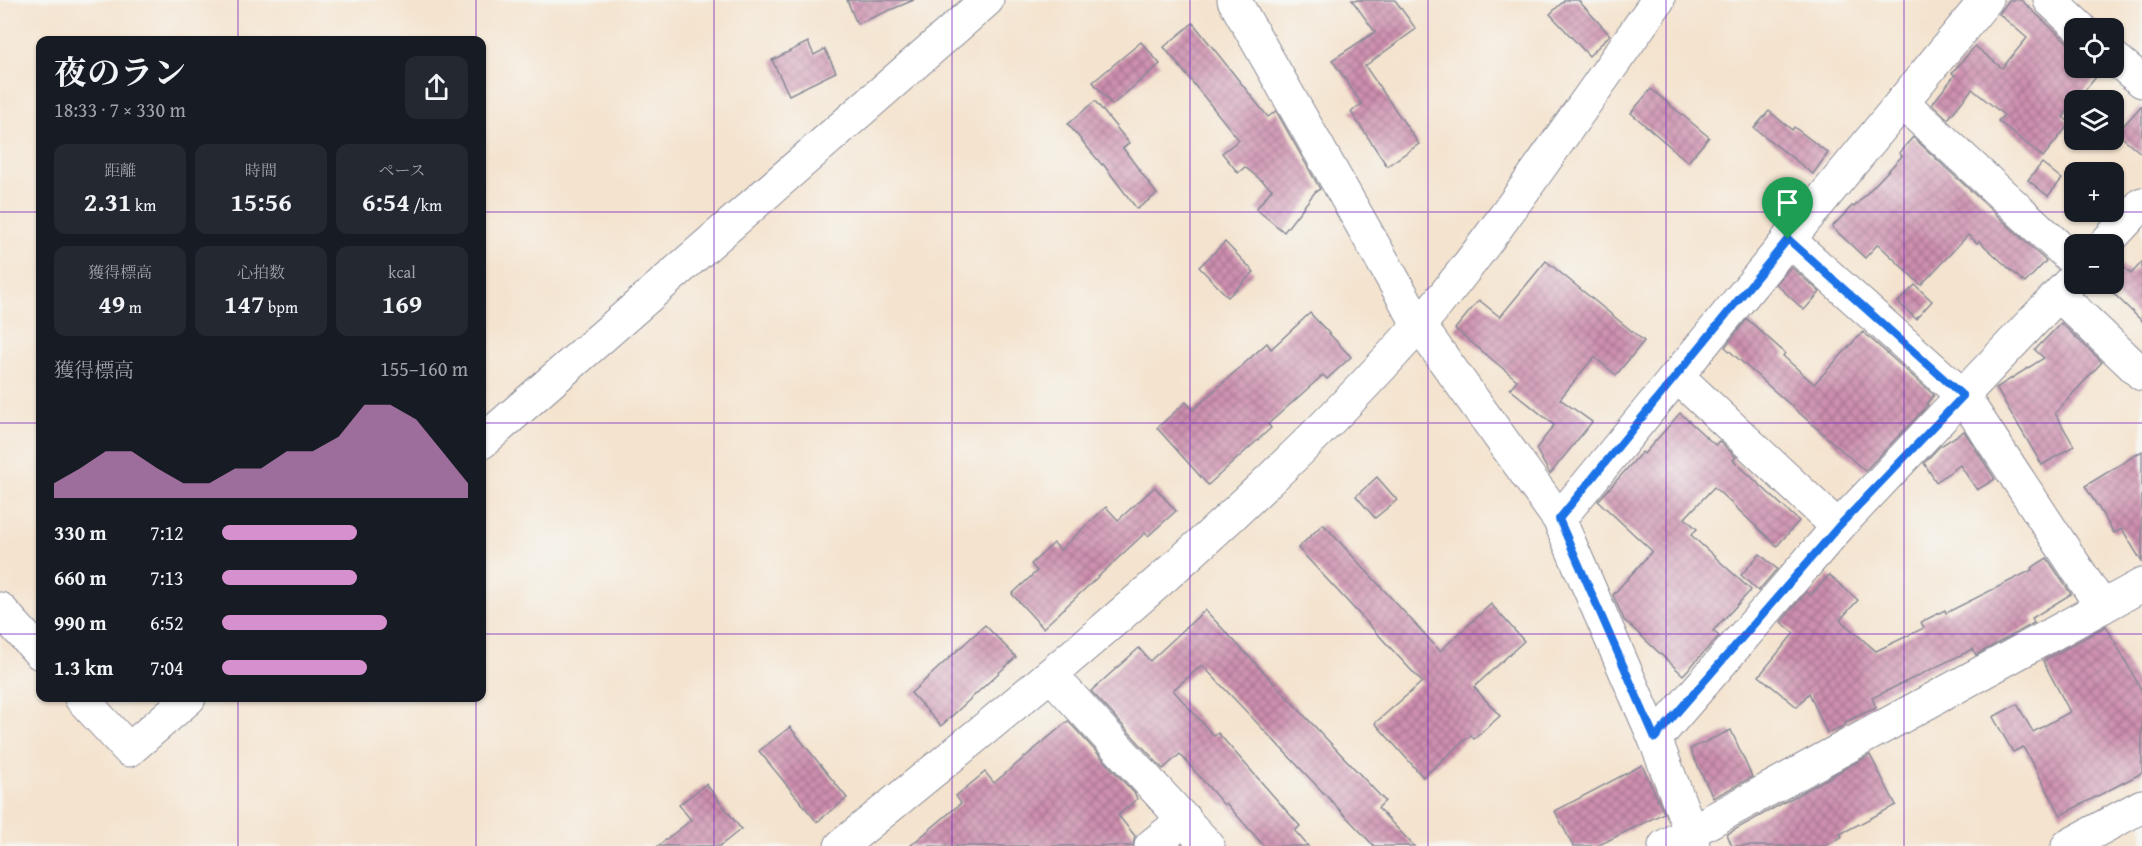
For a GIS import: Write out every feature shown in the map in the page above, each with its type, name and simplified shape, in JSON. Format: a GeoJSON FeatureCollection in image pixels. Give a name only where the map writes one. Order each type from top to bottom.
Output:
{"type":"FeatureCollection","features":[{"type":"Feature","properties":{"kind":"street"},"geometry":{"type":"LineString","coordinates":[[486,438],[987,0]]}},
{"type":"Feature","properties":{"kind":"street"},"geometry":{"type":"LineString","coordinates":[[1234,0],[1419,325],[1559,519],[1655,738],[1683,841],[2142,585]]}},
{"type":"Feature","properties":{"kind":"street"},"geometry":{"type":"LineString","coordinates":[[841,846],[1051,675],[1181,562],[1318,432],[1419,325],[1505,218],[1658,0]]}},
{"type":"Feature","properties":{"kind":"street"},"geometry":{"type":"LineString","coordinates":[[1559,519],[1986,0]]}},
{"type":"Feature","properties":{"kind":"street"},"geometry":{"type":"LineString","coordinates":[[2050,0],[2069,18]]}},
{"type":"Feature","properties":{"kind":"street"},"geometry":{"type":"LineString","coordinates":[[2124,66],[2142,81]]}},
{"type":"Feature","properties":{"kind":"street"},"geometry":{"type":"LineString","coordinates":[[1902,102],[2064,252]]}},
{"type":"Feature","properties":{"kind":"street"},"geometry":{"type":"LineString","coordinates":[[2114,234],[2142,204]]}},
{"type":"Feature","properties":{"kind":"street"},"geometry":{"type":"LineString","coordinates":[[1788,239],[1963,396],[2102,607]]}},
{"type":"Feature","properties":{"kind":"street"},"geometry":{"type":"LineString","coordinates":[[1655,738],[1838,527],[2064,290]]}},
{"type":"Feature","properties":{"kind":"street"},"geometry":{"type":"LineString","coordinates":[[2073,294],[2142,374]]}},
{"type":"Feature","properties":{"kind":"street"},"geometry":{"type":"LineString","coordinates":[[1677,376],[1838,527]]}},
{"type":"Feature","properties":{"kind":"street"},"geometry":{"type":"LineString","coordinates":[[0,609],[36,649]]}},
{"type":"Feature","properties":{"kind":"street"},"geometry":{"type":"LineString","coordinates":[[1051,675],[1208,846]]}},
{"type":"Feature","properties":{"kind":"street"},"geometry":{"type":"LineString","coordinates":[[85,702],[129,750],[184,702]]}},
{"type":"Feature","properties":{"kind":"street"},"geometry":{"type":"LineString","coordinates":[[2068,846],[2142,806]]}},
{"type":"Feature","properties":{"kind":"street"},"geometry":{"type":"LineString","coordinates":[[1151,846],[1185,819]]}},
{"type":"Feature","properties":{"kind":"building"},"geometry":{"type":"Polygon","coordinates":[[[847,0],[914,0],[857,24],[847,0]]]}},
{"type":"Feature","properties":{"kind":"building"},"geometry":{"type":"Polygon","coordinates":[[[1352,0],[1395,0],[1416,29],[1365,66],[1419,144],[1387,166],[1351,112],[1362,104],[1332,60],[1375,32],[1352,0]]]}},
{"type":"Feature","properties":{"kind":"building"},"geometry":{"type":"Polygon","coordinates":[[[1565,0],[1578,0],[1610,35],[1589,56],[1550,14],[1565,0]]]}},
{"type":"Feature","properties":{"kind":"building"},"geometry":{"type":"Polygon","coordinates":[[[2009,0],[2021,0],[2064,39],[2064,78],[2095,78],[2085,90],[2064,90],[2064,131],[2043,157],[1998,121],[2004,115],[1972,89],[1948,119],[1932,104],[1955,75],[1952,73],[1975,46],[2002,68],[2027,38],[1999,14],[2009,0]]]}},
{"type":"Feature","properties":{"kind":"building"},"geometry":{"type":"Polygon","coordinates":[[[1193,23],[1268,117],[1276,111],[1320,189],[1315,192],[1284,232],[1256,209],[1272,189],[1245,167],[1238,173],[1222,153],[1239,140],[1164,47],[1193,23]]]}},
{"type":"Feature","properties":{"kind":"building"},"geometry":{"type":"Polygon","coordinates":[[[808,42],[814,55],[825,49],[836,72],[789,95],[772,60],[808,42]]]}},
{"type":"Feature","properties":{"kind":"building"},"geometry":{"type":"Polygon","coordinates":[[[1141,42],[1160,64],[1112,105],[1093,82],[1141,42]]]}},
{"type":"Feature","properties":{"kind":"building"},"geometry":{"type":"Polygon","coordinates":[[[1651,89],[1709,137],[1688,162],[1631,113],[1651,89]]]}},
{"type":"Feature","properties":{"kind":"building"},"geometry":{"type":"Polygon","coordinates":[[[1095,101],[1129,143],[1123,148],[1157,194],[1137,209],[1103,164],[1068,124],[1095,101]]]}},
{"type":"Feature","properties":{"kind":"building"},"geometry":{"type":"Polygon","coordinates":[[[2142,105],[2142,154],[2124,139],[2124,125],[2142,105]]]}},
{"type":"Feature","properties":{"kind":"building"},"geometry":{"type":"Polygon","coordinates":[[[1769,111],[1792,130],[1794,127],[1828,153],[1813,174],[1754,128],[1769,111]]]}},
{"type":"Feature","properties":{"kind":"building"},"geometry":{"type":"Polygon","coordinates":[[[1913,137],[2046,261],[2025,283],[1979,241],[1977,243],[1968,235],[1921,285],[1878,244],[1865,258],[1832,227],[1902,156],[1899,153],[1913,137]]]}},
{"type":"Feature","properties":{"kind":"building"},"geometry":{"type":"Polygon","coordinates":[[[2042,163],[2062,179],[2048,196],[2028,180],[2042,163]]]}},
{"type":"Feature","properties":{"kind":"building"},"geometry":{"type":"Polygon","coordinates":[[[1225,242],[1254,272],[1228,297],[1199,267],[1225,242]]]}},
{"type":"Feature","properties":{"kind":"building"},"geometry":{"type":"Polygon","coordinates":[[[1546,261],[1644,341],[1616,375],[1594,357],[1560,399],[1592,422],[1550,474],[1536,449],[1554,425],[1510,389],[1517,380],[1455,329],[1479,300],[1500,317],[1546,261]]]}},
{"type":"Feature","properties":{"kind":"building"},"geometry":{"type":"Polygon","coordinates":[[[2142,262],[2142,321],[2114,294],[2124,294],[2124,267],[2131,274],[2142,262]]]}},
{"type":"Feature","properties":{"kind":"building"},"geometry":{"type":"Polygon","coordinates":[[[1791,267],[1820,292],[1804,310],[1776,284],[1791,267]]]}},
{"type":"Feature","properties":{"kind":"building"},"geometry":{"type":"Polygon","coordinates":[[[1915,285],[1932,301],[1916,319],[1898,302],[1915,285]]]}},
{"type":"Feature","properties":{"kind":"building"},"geometry":{"type":"Polygon","coordinates":[[[1310,313],[1351,357],[1327,379],[1323,375],[1268,424],[1271,428],[1208,485],[1157,428],[1186,402],[1193,410],[1267,343],[1271,349],[1310,313]]]}},
{"type":"Feature","properties":{"kind":"building"},"geometry":{"type":"Polygon","coordinates":[[[1747,319],[1785,353],[1783,356],[1814,384],[1863,332],[1934,395],[1926,404],[1928,405],[1865,471],[1725,347],[1747,319]]]}},
{"type":"Feature","properties":{"kind":"building"},"geometry":{"type":"Polygon","coordinates":[[[2061,323],[2102,362],[2055,413],[2074,446],[2042,465],[1996,388],[2044,358],[2035,350],[2061,323]]]}},
{"type":"Feature","properties":{"kind":"building"},"geometry":{"type":"Polygon","coordinates":[[[1680,413],[1715,445],[1719,441],[1736,457],[1733,460],[1799,521],[1777,546],[1714,487],[1685,518],[1697,529],[1691,535],[1751,590],[1713,631],[1719,636],[1683,675],[1624,620],[1613,595],[1652,551],[1598,501],[1680,413]]]}},
{"type":"Feature","properties":{"kind":"building"},"geometry":{"type":"Polygon","coordinates":[[[1964,431],[1995,479],[1977,490],[1960,465],[1936,482],[1924,463],[1939,447],[1964,431]]]}},
{"type":"Feature","properties":{"kind":"building"},"geometry":{"type":"Polygon","coordinates":[[[2142,451],[2142,562],[2122,529],[2114,533],[2085,486],[2142,451]]]}},
{"type":"Feature","properties":{"kind":"building"},"geometry":{"type":"Polygon","coordinates":[[[1377,477],[1397,500],[1375,518],[1356,496],[1377,477]]]}},
{"type":"Feature","properties":{"kind":"building"},"geometry":{"type":"Polygon","coordinates":[[[1155,487],[1176,511],[1148,536],[1145,533],[1043,628],[1012,594],[1037,571],[1031,564],[1054,543],[1060,550],[1106,507],[1118,520],[1155,487]]]}},
{"type":"Feature","properties":{"kind":"building"},"geometry":{"type":"Polygon","coordinates":[[[1323,524],[1440,651],[1491,604],[1524,641],[1474,687],[1500,716],[1474,739],[1471,735],[1423,777],[1375,723],[1422,682],[1298,548],[1323,524]]]}},
{"type":"Feature","properties":{"kind":"building"},"geometry":{"type":"Polygon","coordinates":[[[1760,554],[1777,569],[1758,591],[1741,575],[1760,554]]]}},
{"type":"Feature","properties":{"kind":"building"},"geometry":{"type":"Polygon","coordinates":[[[2047,558],[2071,594],[2032,618],[2034,623],[1976,655],[1973,649],[1872,698],[1876,708],[1827,733],[1809,693],[1797,707],[1759,676],[1794,633],[1781,622],[1807,592],[1811,595],[1829,575],[1858,600],[1840,620],[1876,651],[1924,628],[1921,622],[1945,610],[1946,613],[2032,570],[2031,568],[2047,558]]]}},
{"type":"Feature","properties":{"kind":"building"},"geometry":{"type":"Polygon","coordinates":[[[1205,610],[1385,801],[1378,808],[1414,846],[1374,846],[1202,665],[1173,690],[1214,736],[1218,733],[1300,826],[1295,831],[1308,846],[1264,846],[1226,803],[1224,805],[1180,754],[1163,769],[1091,691],[1139,648],[1150,661],[1205,610]]]}},
{"type":"Feature","properties":{"kind":"building"},"geometry":{"type":"Polygon","coordinates":[[[985,625],[1016,657],[941,726],[911,693],[985,625]]]}},
{"type":"Feature","properties":{"kind":"building"},"geometry":{"type":"Polygon","coordinates":[[[2106,626],[2142,691],[2142,773],[2061,815],[2023,747],[2013,752],[1993,717],[2017,704],[2033,732],[2070,712],[2043,661],[2106,626]]]}},
{"type":"Feature","properties":{"kind":"building"},"geometry":{"type":"Polygon","coordinates":[[[1068,721],[1135,794],[1137,799],[1118,815],[1135,836],[1133,846],[910,846],[961,803],[956,796],[985,772],[994,783],[1068,721]]]}},
{"type":"Feature","properties":{"kind":"building"},"geometry":{"type":"Polygon","coordinates":[[[790,727],[847,798],[817,822],[759,751],[790,727]]]}},
{"type":"Feature","properties":{"kind":"building"},"geometry":{"type":"Polygon","coordinates":[[[1731,730],[1752,777],[1713,798],[1690,749],[1731,730]]]}},
{"type":"Feature","properties":{"kind":"building"},"geometry":{"type":"Polygon","coordinates":[[[1870,755],[1896,805],[1840,834],[1842,837],[1825,846],[1732,846],[1727,834],[1870,755]]]}},
{"type":"Feature","properties":{"kind":"building"},"geometry":{"type":"Polygon","coordinates":[[[1642,765],[1664,813],[1597,846],[1573,846],[1555,811],[1642,765]]]}},
{"type":"Feature","properties":{"kind":"building"},"geometry":{"type":"Polygon","coordinates":[[[706,784],[741,829],[720,846],[658,846],[691,820],[679,805],[706,784]]]}},
{"type":"Feature","properties":{"kind":"route"},"geometry":{"type":"LineString","coordinates":[[1788,239],[1963,396],[1838,527],[1655,738],[1559,519],[1788,239]]}}]}
